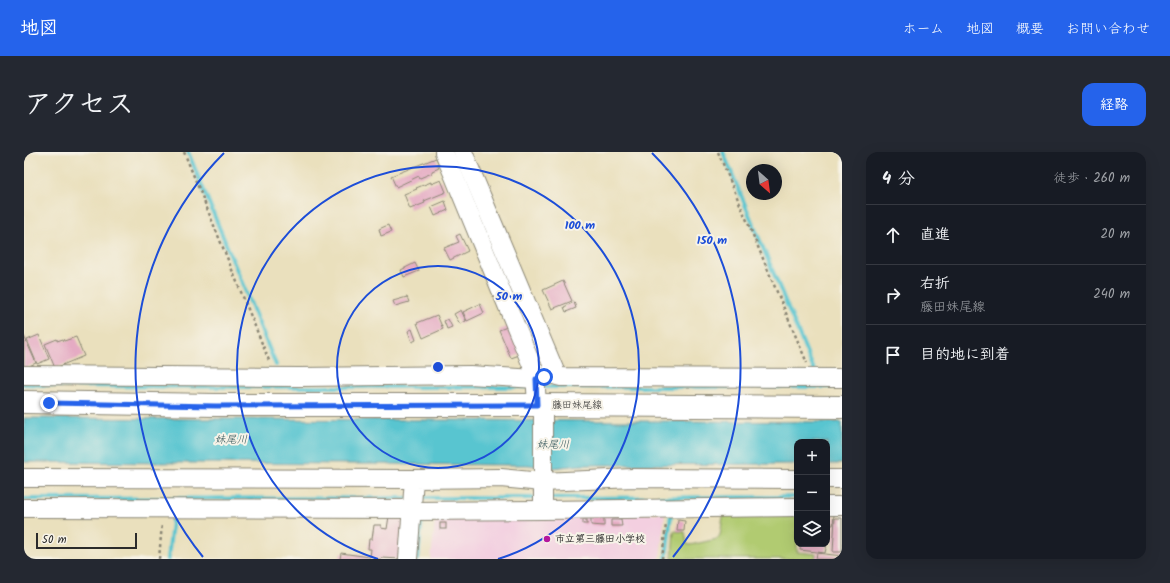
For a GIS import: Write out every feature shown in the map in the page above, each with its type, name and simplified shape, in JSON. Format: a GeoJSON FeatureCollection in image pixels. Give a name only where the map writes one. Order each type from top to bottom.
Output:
{"type":"FeatureCollection","features":[{"type":"Feature","properties":{"kind":"main road","name":"藤田妹尾線"},"geometry":{"type":"LineString","coordinates":[[24,402],[216,406],[542,389],[842,407]]}},
{"type":"Feature","properties":{"kind":"street"},"geometry":{"type":"LineString","coordinates":[[444,152],[542,389]]}},
{"type":"Feature","properties":{"kind":"street"},"geometry":{"type":"LineString","coordinates":[[463,152],[542,389],[542,493]]}},
{"type":"Feature","properties":{"kind":"street"},"geometry":{"type":"LineString","coordinates":[[24,375],[275,377],[470,376],[542,389]]}},
{"type":"Feature","properties":{"kind":"street"},"geometry":{"type":"LineString","coordinates":[[542,389],[557,376],[842,378]]}},
{"type":"Feature","properties":{"kind":"street"},"geometry":{"type":"LineString","coordinates":[[24,478],[415,503],[501,478],[542,493],[670,509],[794,507]]}},
{"type":"Feature","properties":{"kind":"street"},"geometry":{"type":"LineString","coordinates":[[24,508],[164,508],[415,503],[542,493],[634,478],[794,479]]}},
{"type":"Feature","properties":{"kind":"street"},"geometry":{"type":"LineString","coordinates":[[830,479],[842,479]]}},
{"type":"Feature","properties":{"kind":"street"},"geometry":{"type":"LineString","coordinates":[[408,559],[415,503]]}},
{"type":"Feature","properties":{"kind":"street"},"geometry":{"type":"LineString","coordinates":[[830,506],[842,506]]}},
{"type":"Feature","properties":{"kind":"path"},"geometry":{"type":"LineString","coordinates":[[184,152],[275,377]]}},
{"type":"Feature","properties":{"kind":"path"},"geometry":{"type":"LineString","coordinates":[[718,152],[812,378]]}},
{"type":"Feature","properties":{"kind":"path"},"geometry":{"type":"LineString","coordinates":[[159,559],[164,508]]}},
{"type":"Feature","properties":{"kind":"path"},"geometry":{"type":"LineString","coordinates":[[662,559],[670,509]]}},
{"type":"Feature","properties":{"kind":"shaded area","name":"市立第三藤田小学校"},"geometry":{"type":"Polygon","coordinates":[[[665,513],[660,559],[431,559],[435,520],[665,513]]]}},
{"type":"Feature","properties":{"kind":"green space"},"geometry":{"type":"Polygon","coordinates":[[[724,511],[794,511],[794,547],[797,547],[797,552],[816,554],[815,559],[672,559],[674,531],[685,532],[687,544],[690,545],[717,539],[720,535],[724,511]]]}},
{"type":"Feature","properties":{"kind":"water","name":"妹尾川"},"geometry":{"type":"Polygon","coordinates":[[[24,418],[842,422],[842,464],[830,464],[830,439],[794,439],[794,464],[582,465],[551,468],[528,465],[24,462],[24,418]]]}},
{"type":"Feature","properties":{"kind":"building"},"geometry":{"type":"Polygon","coordinates":[[[436,158],[439,168],[432,171],[432,173],[420,178],[419,176],[396,187],[391,176],[436,158]]]}},
{"type":"Feature","properties":{"kind":"building"},"geometry":{"type":"Polygon","coordinates":[[[441,180],[446,192],[424,201],[425,203],[410,209],[404,194],[431,182],[431,184],[441,180]]]}},
{"type":"Feature","properties":{"kind":"building"},"geometry":{"type":"Polygon","coordinates":[[[445,201],[448,210],[435,216],[431,207],[445,201]]]}},
{"type":"Feature","properties":{"kind":"building"},"geometry":{"type":"Polygon","coordinates":[[[388,225],[391,232],[381,236],[379,229],[388,225]]]}},
{"type":"Feature","properties":{"kind":"building"},"geometry":{"type":"Polygon","coordinates":[[[460,234],[468,251],[450,260],[444,248],[459,242],[456,236],[460,234]]]}},
{"type":"Feature","properties":{"kind":"building"},"geometry":{"type":"Polygon","coordinates":[[[415,263],[419,271],[404,277],[401,270],[415,263]]]}},
{"type":"Feature","properties":{"kind":"building"},"geometry":{"type":"Polygon","coordinates":[[[563,281],[572,301],[552,309],[543,290],[563,281]]]}},
{"type":"Feature","properties":{"kind":"building"},"geometry":{"type":"Polygon","coordinates":[[[407,297],[409,302],[395,306],[393,301],[407,297]]]}},
{"type":"Feature","properties":{"kind":"building"},"geometry":{"type":"Polygon","coordinates":[[[574,302],[576,308],[566,312],[564,307],[574,302]]]}},
{"type":"Feature","properties":{"kind":"building"},"geometry":{"type":"Polygon","coordinates":[[[480,304],[484,313],[467,321],[463,312],[480,304]]]}},
{"type":"Feature","properties":{"kind":"building"},"geometry":{"type":"Polygon","coordinates":[[[461,310],[466,321],[460,324],[454,314],[461,310]]]}},
{"type":"Feature","properties":{"kind":"building"},"geometry":{"type":"Polygon","coordinates":[[[437,315],[443,329],[423,338],[417,323],[437,315]]]}},
{"type":"Feature","properties":{"kind":"building"},"geometry":{"type":"Polygon","coordinates":[[[448,319],[452,327],[447,329],[444,321],[448,319]]]}},
{"type":"Feature","properties":{"kind":"building"},"geometry":{"type":"Polygon","coordinates":[[[510,326],[522,354],[511,358],[499,330],[510,326]]]}},
{"type":"Feature","properties":{"kind":"building"},"geometry":{"type":"Polygon","coordinates":[[[412,329],[416,340],[412,342],[408,331],[412,329]]]}},
{"type":"Feature","properties":{"kind":"building"},"geometry":{"type":"Polygon","coordinates":[[[39,335],[49,359],[37,364],[27,340],[39,335]]]}},
{"type":"Feature","properties":{"kind":"building"},"geometry":{"type":"Polygon","coordinates":[[[24,336],[36,363],[24,368],[24,336]]]}},
{"type":"Feature","properties":{"kind":"building"},"geometry":{"type":"Polygon","coordinates":[[[76,337],[84,356],[55,368],[45,344],[57,339],[57,341],[63,339],[64,341],[76,337]]]}},
{"type":"Feature","properties":{"kind":"building"},"geometry":{"type":"Polygon","coordinates":[[[830,514],[834,515],[833,525],[830,525],[830,514]]]}},
{"type":"Feature","properties":{"kind":"building"},"geometry":{"type":"Polygon","coordinates":[[[389,516],[404,518],[401,559],[340,559],[341,553],[370,557],[371,549],[368,549],[369,539],[372,539],[374,525],[381,525],[381,528],[387,529],[389,516]]]}},
{"type":"Feature","properties":{"kind":"building"},"geometry":{"type":"Polygon","coordinates":[[[591,516],[604,516],[604,526],[591,525],[591,516]]]}},
{"type":"Feature","properties":{"kind":"building"},"geometry":{"type":"Polygon","coordinates":[[[835,518],[842,518],[842,552],[833,552],[835,518]]]}},
{"type":"Feature","properties":{"kind":"building"},"geometry":{"type":"Polygon","coordinates":[[[583,520],[587,520],[587,524],[583,524],[583,520]]]}},
{"type":"Feature","properties":{"kind":"building"},"geometry":{"type":"Polygon","coordinates":[[[611,520],[621,520],[622,526],[611,526],[611,520]]]}},
{"type":"Feature","properties":{"kind":"building"},"geometry":{"type":"Polygon","coordinates":[[[678,520],[685,521],[684,531],[677,531],[678,520]]]}},
{"type":"Feature","properties":{"kind":"building"},"geometry":{"type":"Polygon","coordinates":[[[440,523],[446,523],[446,529],[440,529],[440,523]]]}},
{"type":"Feature","properties":{"kind":"building"},"geometry":{"type":"Polygon","coordinates":[[[800,547],[826,547],[825,553],[800,550],[800,547]]]}},
{"type":"Feature","properties":{"kind":"building"},"geometry":{"type":"Polygon","coordinates":[[[817,553],[842,556],[842,559],[816,559],[817,553]]]}},
{"type":"Feature","properties":{"kind":"waterway"},"geometry":{"type":"LineString","coordinates":[[188,152],[276,365]]}},
{"type":"Feature","properties":{"kind":"waterway"},"geometry":{"type":"LineString","coordinates":[[723,152],[814,370]]}},
{"type":"Feature","properties":{"kind":"waterway"},"geometry":{"type":"LineString","coordinates":[[24,384],[71,386],[530,387]]}},
{"type":"Feature","properties":{"kind":"waterway"},"geometry":{"type":"LineString","coordinates":[[540,387],[842,387]]}},
{"type":"Feature","properties":{"kind":"waterway"},"geometry":{"type":"LineString","coordinates":[[547,498],[794,497]]}},
{"type":"Feature","properties":{"kind":"waterway"},"geometry":{"type":"LineString","coordinates":[[24,499],[409,498]]}},
{"type":"Feature","properties":{"kind":"waterway"},"geometry":{"type":"LineString","coordinates":[[417,498],[539,498]]}},
{"type":"Feature","properties":{"kind":"waterway"},"geometry":{"type":"LineString","coordinates":[[168,559],[173,514]]}},
{"type":"Feature","properties":{"kind":"waterway"},"geometry":{"type":"LineString","coordinates":[[666,559],[671,514]]}},
{"type":"Feature","properties":{"kind":"waterway"},"geometry":{"type":"LineString","coordinates":[[418,559],[422,516]]}},
{"type":"Feature","properties":{"kind":"place","name":"市立第三藤田小学校"},"geometry":{"type":"Point","coordinates":[547,539]}},
{"type":"Feature","properties":{"kind":"route"},"geometry":{"type":"LineString","coordinates":[[49,403],[216,406],[537,405],[536,379],[544,377]]}}]}
